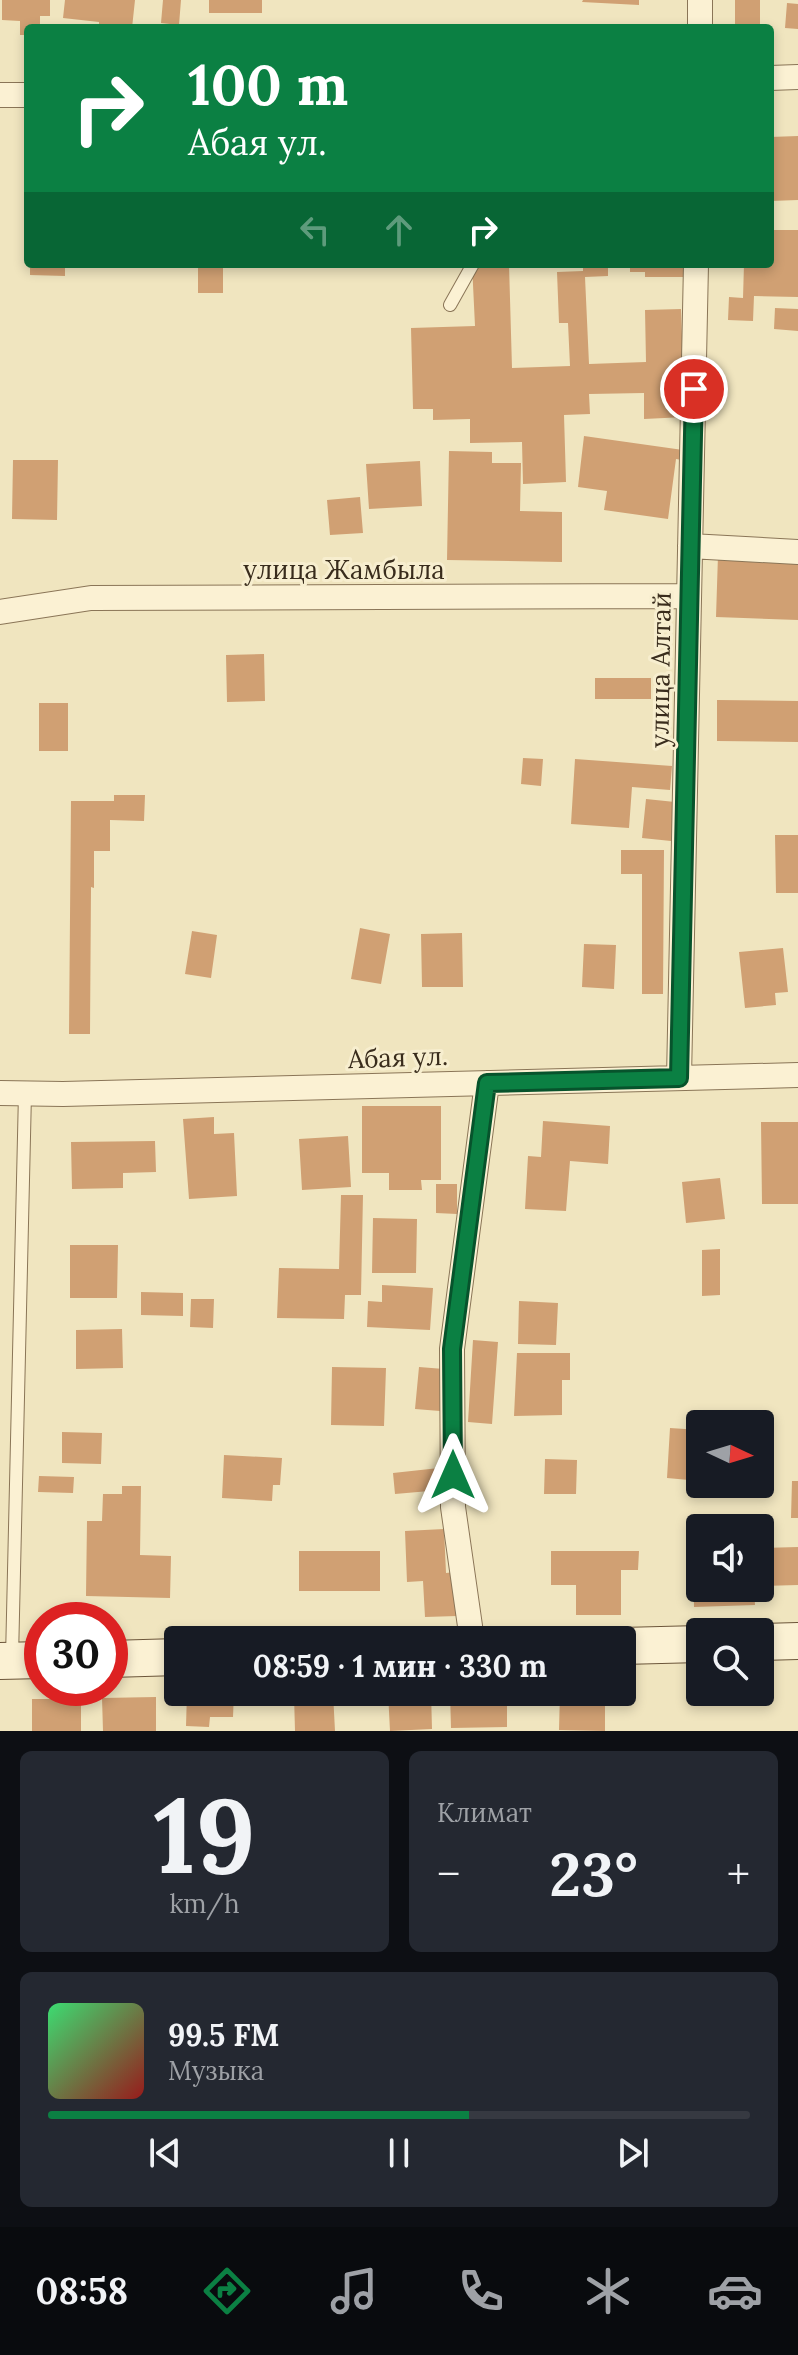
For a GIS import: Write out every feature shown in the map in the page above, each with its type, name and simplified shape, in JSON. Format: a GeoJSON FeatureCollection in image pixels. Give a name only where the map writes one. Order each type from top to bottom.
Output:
{"type":"FeatureCollection","features":[{"type":"Feature","properties":{"kind":"street"},"geometry":{"type":"LineString","coordinates":[[700,0],[700,24]]}},
{"type":"Feature","properties":{"kind":"street"},"geometry":{"type":"LineString","coordinates":[[774,78],[798,77]]}},
{"type":"Feature","properties":{"kind":"street"},"geometry":{"type":"LineString","coordinates":[[0,95],[24,95]]}},
{"type":"Feature","properties":{"kind":"street","name":"улица Алтай"},"geometry":{"type":"LineString","coordinates":[[679,1078],[696,268]]}},
{"type":"Feature","properties":{"kind":"street"},"geometry":{"type":"LineString","coordinates":[[690,546],[798,552]]}},
{"type":"Feature","properties":{"kind":"street","name":"улица Жамбыла"},"geometry":{"type":"LineString","coordinates":[[0,612],[91,598],[689,596]]}},
{"type":"Feature","properties":{"kind":"street","name":"Абая ул."},"geometry":{"type":"LineString","coordinates":[[0,1093],[798,1075]]}},
{"type":"Feature","properties":{"kind":"street"},"geometry":{"type":"LineString","coordinates":[[470,1626],[453,1507],[452,1349],[487,1083]]}},
{"type":"Feature","properties":{"kind":"street"},"geometry":{"type":"LineString","coordinates":[[774,1642],[798,1641]]}},
{"type":"Feature","properties":{"kind":"street"},"geometry":{"type":"LineString","coordinates":[[636,1646],[686,1644]]}},
{"type":"Feature","properties":{"kind":"street"},"geometry":{"type":"LineString","coordinates":[[128,1658],[164,1657]]}},
{"type":"Feature","properties":{"kind":"lane"},"geometry":{"type":"LineString","coordinates":[[450,305],[471,268]]}},
{"type":"Feature","properties":{"kind":"lane"},"geometry":{"type":"LineString","coordinates":[[18,1661],[25,1093]]}},
{"type":"Feature","properties":{"kind":"building"},"geometry":{"type":"Polygon","coordinates":[[[2,0],[50,0],[50,16],[40,16],[40,24],[24,24],[24,35],[20,35],[20,21],[2,20],[2,0]]]}},
{"type":"Feature","properties":{"kind":"building"},"geometry":{"type":"Polygon","coordinates":[[[65,0],[135,0],[132,24],[99,24],[63,18],[65,0]]]}},
{"type":"Feature","properties":{"kind":"building"},"geometry":{"type":"Polygon","coordinates":[[[163,0],[181,0],[179,24],[161,23],[163,0]]]}},
{"type":"Feature","properties":{"kind":"building"},"geometry":{"type":"Polygon","coordinates":[[[209,0],[262,0],[262,13],[209,13],[209,0]]]}},
{"type":"Feature","properties":{"kind":"building"},"geometry":{"type":"Polygon","coordinates":[[[639,0],[639,5],[582,2],[639,0]]]}},
{"type":"Feature","properties":{"kind":"building"},"geometry":{"type":"Polygon","coordinates":[[[735,0],[760,0],[760,24],[735,24],[735,0]]]}},
{"type":"Feature","properties":{"kind":"building"},"geometry":{"type":"Polygon","coordinates":[[[787,3],[798,4],[798,29],[785,28],[787,3]]]}},
{"type":"Feature","properties":{"kind":"building"},"geometry":{"type":"Polygon","coordinates":[[[798,136],[798,200],[774,201],[774,137],[798,136]]]}},
{"type":"Feature","properties":{"kind":"building"},"geometry":{"type":"Polygon","coordinates":[[[774,230],[798,230],[798,297],[754,296],[753,321],[728,320],[729,297],[743,298],[744,268],[774,268],[774,230]]]}},
{"type":"Feature","properties":{"kind":"building"},"geometry":{"type":"Polygon","coordinates":[[[30,268],[65,268],[65,276],[30,275],[30,268]]]}},
{"type":"Feature","properties":{"kind":"building"},"geometry":{"type":"Polygon","coordinates":[[[198,268],[223,268],[223,293],[198,293],[198,268]]]}},
{"type":"Feature","properties":{"kind":"building"},"geometry":{"type":"Polygon","coordinates":[[[472,268],[509,268],[512,368],[570,366],[568,323],[559,323],[557,272],[608,268],[608,276],[585,277],[589,364],[646,362],[645,310],[681,309],[685,417],[644,419],[644,393],[589,394],[590,414],[564,415],[566,482],[523,484],[522,442],[470,443],[470,419],[433,420],[433,409],[413,409],[411,328],[475,326],[472,268]]]}},
{"type":"Feature","properties":{"kind":"building"},"geometry":{"type":"Polygon","coordinates":[[[630,268],[683,268],[683,277],[645,277],[645,272],[630,272],[630,268]]]}},
{"type":"Feature","properties":{"kind":"building"},"geometry":{"type":"Polygon","coordinates":[[[775,308],[798,309],[798,331],[774,329],[775,308]]]}},
{"type":"Feature","properties":{"kind":"building"},"geometry":{"type":"Polygon","coordinates":[[[584,436],[683,450],[682,460],[676,459],[668,519],[604,510],[607,491],[578,487],[584,436]]]}},
{"type":"Feature","properties":{"kind":"building"},"geometry":{"type":"Polygon","coordinates":[[[449,451],[492,452],[492,463],[521,463],[520,511],[562,512],[562,562],[447,560],[449,451]]]}},
{"type":"Feature","properties":{"kind":"building"},"geometry":{"type":"Polygon","coordinates":[[[13,460],[58,460],[57,520],[12,519],[13,460]]]}},
{"type":"Feature","properties":{"kind":"building"},"geometry":{"type":"Polygon","coordinates":[[[420,461],[422,506],[369,509],[366,464],[420,461]]]}},
{"type":"Feature","properties":{"kind":"building"},"geometry":{"type":"Polygon","coordinates":[[[360,497],[363,533],[330,535],[327,500],[360,497]]]}},
{"type":"Feature","properties":{"kind":"building"},"geometry":{"type":"Polygon","coordinates":[[[718,555],[751,556],[750,562],[798,564],[798,620],[716,617],[718,555]]]}},
{"type":"Feature","properties":{"kind":"building"},"geometry":{"type":"Polygon","coordinates":[[[264,654],[265,701],[227,702],[226,655],[264,654]]]}},
{"type":"Feature","properties":{"kind":"building"},"geometry":{"type":"Polygon","coordinates":[[[595,678],[651,678],[651,699],[595,699],[595,678]]]}},
{"type":"Feature","properties":{"kind":"building"},"geometry":{"type":"Polygon","coordinates":[[[717,700],[798,701],[798,742],[717,741],[717,700]]]}},
{"type":"Feature","properties":{"kind":"building"},"geometry":{"type":"Polygon","coordinates":[[[39,703],[68,703],[68,751],[39,751],[39,703]]]}},
{"type":"Feature","properties":{"kind":"building"},"geometry":{"type":"Polygon","coordinates":[[[523,758],[543,759],[541,786],[521,784],[523,758]]]}},
{"type":"Feature","properties":{"kind":"building"},"geometry":{"type":"Polygon","coordinates":[[[575,759],[672,766],[670,790],[632,787],[629,828],[571,824],[575,759]]]}},
{"type":"Feature","properties":{"kind":"building"},"geometry":{"type":"Polygon","coordinates":[[[114,795],[145,795],[144,821],[110,820],[110,851],[94,851],[90,1034],[69,1034],[71,801],[114,801],[114,795]]]}},
{"type":"Feature","properties":{"kind":"building"},"geometry":{"type":"Polygon","coordinates":[[[646,799],[675,802],[671,841],[642,838],[646,799]]]}},
{"type":"Feature","properties":{"kind":"building"},"geometry":{"type":"Polygon","coordinates":[[[775,835],[798,835],[798,893],[776,893],[775,835]]]}},
{"type":"Feature","properties":{"kind":"building"},"geometry":{"type":"Polygon","coordinates":[[[621,850],[664,850],[663,994],[642,994],[642,874],[621,874],[621,850]]]}},
{"type":"Feature","properties":{"kind":"building"},"geometry":{"type":"Polygon","coordinates":[[[360,928],[390,934],[381,984],[351,979],[360,928]]]}},
{"type":"Feature","properties":{"kind":"building"},"geometry":{"type":"Polygon","coordinates":[[[192,931],[217,935],[211,978],[185,974],[192,931]]]}},
{"type":"Feature","properties":{"kind":"building"},"geometry":{"type":"Polygon","coordinates":[[[462,933],[463,987],[422,987],[421,934],[462,933]]]}},
{"type":"Feature","properties":{"kind":"building"},"geometry":{"type":"Polygon","coordinates":[[[584,944],[616,945],[614,989],[582,987],[584,944]]]}},
{"type":"Feature","properties":{"kind":"building"},"geometry":{"type":"Polygon","coordinates":[[[783,948],[788,992],[775,993],[776,1005],[745,1008],[739,952],[783,948]]]}},
{"type":"Feature","properties":{"kind":"building"},"geometry":{"type":"Polygon","coordinates":[[[362,1106],[441,1106],[441,1180],[421,1180],[422,1190],[389,1190],[389,1173],[362,1173],[362,1106]]]}},
{"type":"Feature","properties":{"kind":"building"},"geometry":{"type":"Polygon","coordinates":[[[214,1117],[214,1134],[234,1133],[237,1196],[189,1199],[183,1119],[214,1117]]]}},
{"type":"Feature","properties":{"kind":"building"},"geometry":{"type":"Polygon","coordinates":[[[543,1121],[610,1126],[608,1164],[570,1161],[566,1211],[525,1209],[528,1156],[541,1157],[543,1121]]]}},
{"type":"Feature","properties":{"kind":"building"},"geometry":{"type":"Polygon","coordinates":[[[761,1122],[798,1122],[798,1204],[762,1204],[761,1122]]]}},
{"type":"Feature","properties":{"kind":"building"},"geometry":{"type":"Polygon","coordinates":[[[348,1136],[351,1187],[302,1190],[299,1139],[348,1136]]]}},
{"type":"Feature","properties":{"kind":"building"},"geometry":{"type":"Polygon","coordinates":[[[155,1141],[156,1172],[123,1173],[123,1188],[72,1189],[71,1142],[155,1141]]]}},
{"type":"Feature","properties":{"kind":"building"},"geometry":{"type":"Polygon","coordinates":[[[720,1178],[725,1219],[686,1223],[682,1182],[720,1178]]]}},
{"type":"Feature","properties":{"kind":"building"},"geometry":{"type":"Polygon","coordinates":[[[436,1184],[457,1184],[457,1214],[436,1213],[436,1184]]]}},
{"type":"Feature","properties":{"kind":"building"},"geometry":{"type":"Polygon","coordinates":[[[341,1195],[363,1195],[361,1295],[345,1295],[344,1319],[277,1318],[279,1268],[339,1269],[341,1195]]]}},
{"type":"Feature","properties":{"kind":"building"},"geometry":{"type":"Polygon","coordinates":[[[373,1218],[417,1219],[416,1273],[372,1273],[373,1218]]]}},
{"type":"Feature","properties":{"kind":"building"},"geometry":{"type":"Polygon","coordinates":[[[70,1245],[118,1245],[117,1298],[70,1298],[70,1245]]]}},
{"type":"Feature","properties":{"kind":"building"},"geometry":{"type":"Polygon","coordinates":[[[720,1249],[720,1295],[702,1296],[702,1250],[720,1249]]]}},
{"type":"Feature","properties":{"kind":"building"},"geometry":{"type":"Polygon","coordinates":[[[382,1285],[433,1288],[430,1330],[367,1327],[368,1301],[382,1302],[382,1285]]]}},
{"type":"Feature","properties":{"kind":"building"},"geometry":{"type":"Polygon","coordinates":[[[141,1292],[183,1293],[183,1316],[141,1315],[141,1292]]]}},
{"type":"Feature","properties":{"kind":"building"},"geometry":{"type":"Polygon","coordinates":[[[191,1299],[214,1299],[213,1328],[190,1327],[191,1299]]]}},
{"type":"Feature","properties":{"kind":"building"},"geometry":{"type":"Polygon","coordinates":[[[519,1301],[558,1303],[556,1345],[518,1344],[519,1301]]]}},
{"type":"Feature","properties":{"kind":"building"},"geometry":{"type":"Polygon","coordinates":[[[122,1329],[123,1368],[76,1369],[76,1330],[122,1329]]]}},
{"type":"Feature","properties":{"kind":"building"},"geometry":{"type":"Polygon","coordinates":[[[473,1340],[498,1342],[492,1424],[468,1422],[473,1340]]]}},
{"type":"Feature","properties":{"kind":"building"},"geometry":{"type":"Polygon","coordinates":[[[517,1353],[570,1353],[570,1380],[562,1380],[562,1415],[514,1416],[517,1353]]]}},
{"type":"Feature","properties":{"kind":"building"},"geometry":{"type":"Polygon","coordinates":[[[332,1367],[386,1368],[384,1426],[331,1425],[332,1367]]]}},
{"type":"Feature","properties":{"kind":"building"},"geometry":{"type":"Polygon","coordinates":[[[419,1367],[444,1369],[440,1411],[415,1409],[419,1367]]]}},
{"type":"Feature","properties":{"kind":"building"},"geometry":{"type":"Polygon","coordinates":[[[670,1428],[686,1429],[686,1480],[667,1478],[670,1428]]]}},
{"type":"Feature","properties":{"kind":"building"},"geometry":{"type":"Polygon","coordinates":[[[62,1432],[102,1433],[101,1464],[62,1463],[62,1432]]]}},
{"type":"Feature","properties":{"kind":"building"},"geometry":{"type":"Polygon","coordinates":[[[224,1455],[282,1458],[280,1485],[273,1485],[272,1501],[222,1498],[224,1455]]]}},
{"type":"Feature","properties":{"kind":"building"},"geometry":{"type":"Polygon","coordinates":[[[545,1459],[577,1460],[576,1494],[544,1494],[545,1459]]]}},
{"type":"Feature","properties":{"kind":"building"},"geometry":{"type":"Polygon","coordinates":[[[439,1468],[441,1490],[395,1494],[393,1473],[439,1468]]]}},
{"type":"Feature","properties":{"kind":"building"},"geometry":{"type":"Polygon","coordinates":[[[39,1476],[74,1477],[73,1493],[38,1492],[39,1476]]]}},
{"type":"Feature","properties":{"kind":"building"},"geometry":{"type":"Polygon","coordinates":[[[792,1481],[798,1481],[798,1518],[791,1518],[792,1481]]]}},
{"type":"Feature","properties":{"kind":"building"},"geometry":{"type":"Polygon","coordinates":[[[122,1486],[141,1486],[140,1555],[171,1556],[170,1598],[86,1596],[87,1521],[102,1521],[103,1494],[122,1494],[122,1486]]]}},
{"type":"Feature","properties":{"kind":"building"},"geometry":{"type":"Polygon","coordinates":[[[444,1529],[446,1573],[455,1572],[457,1616],[425,1617],[423,1581],[407,1582],[405,1531],[444,1529]]]}},
{"type":"Feature","properties":{"kind":"building"},"geometry":{"type":"Polygon","coordinates":[[[798,1547],[798,1585],[774,1586],[774,1548],[798,1547]]]}},
{"type":"Feature","properties":{"kind":"building"},"geometry":{"type":"Polygon","coordinates":[[[299,1551],[380,1551],[380,1591],[299,1591],[299,1551]]]}},
{"type":"Feature","properties":{"kind":"building"},"geometry":{"type":"Polygon","coordinates":[[[551,1551],[639,1551],[638,1570],[621,1570],[621,1615],[576,1615],[576,1585],[551,1585],[551,1551]]]}},
{"type":"Feature","properties":{"kind":"building"},"geometry":{"type":"Polygon","coordinates":[[[694,1602],[755,1602],[755,1605],[694,1607],[694,1602]]]}},
{"type":"Feature","properties":{"kind":"building"},"geometry":{"type":"Polygon","coordinates":[[[156,1697],[156,1731],[103,1731],[102,1706],[128,1706],[128,1698],[156,1697]]]}},
{"type":"Feature","properties":{"kind":"building"},"geometry":{"type":"Polygon","coordinates":[[[32,1706],[81,1706],[81,1731],[32,1731],[32,1706]]]}},
{"type":"Feature","properties":{"kind":"building"},"geometry":{"type":"Polygon","coordinates":[[[187,1706],[233,1706],[233,1717],[210,1717],[209,1727],[186,1726],[187,1706]]]}},
{"type":"Feature","properties":{"kind":"building"},"geometry":{"type":"Polygon","coordinates":[[[294,1706],[334,1706],[335,1731],[295,1731],[294,1706]]]}},
{"type":"Feature","properties":{"kind":"building"},"geometry":{"type":"Polygon","coordinates":[[[389,1706],[431,1706],[432,1729],[390,1731],[389,1706]]]}},
{"type":"Feature","properties":{"kind":"building"},"geometry":{"type":"Polygon","coordinates":[[[450,1706],[507,1706],[507,1727],[451,1728],[450,1706]]]}},
{"type":"Feature","properties":{"kind":"building"},"geometry":{"type":"Polygon","coordinates":[[[560,1706],[605,1706],[605,1731],[559,1730],[560,1706]]]}},
{"type":"Feature","properties":{"kind":"route"},"geometry":{"type":"LineString","coordinates":[[453,1475],[452,1349],[487,1083],[679,1078],[694,389]]}}]}
